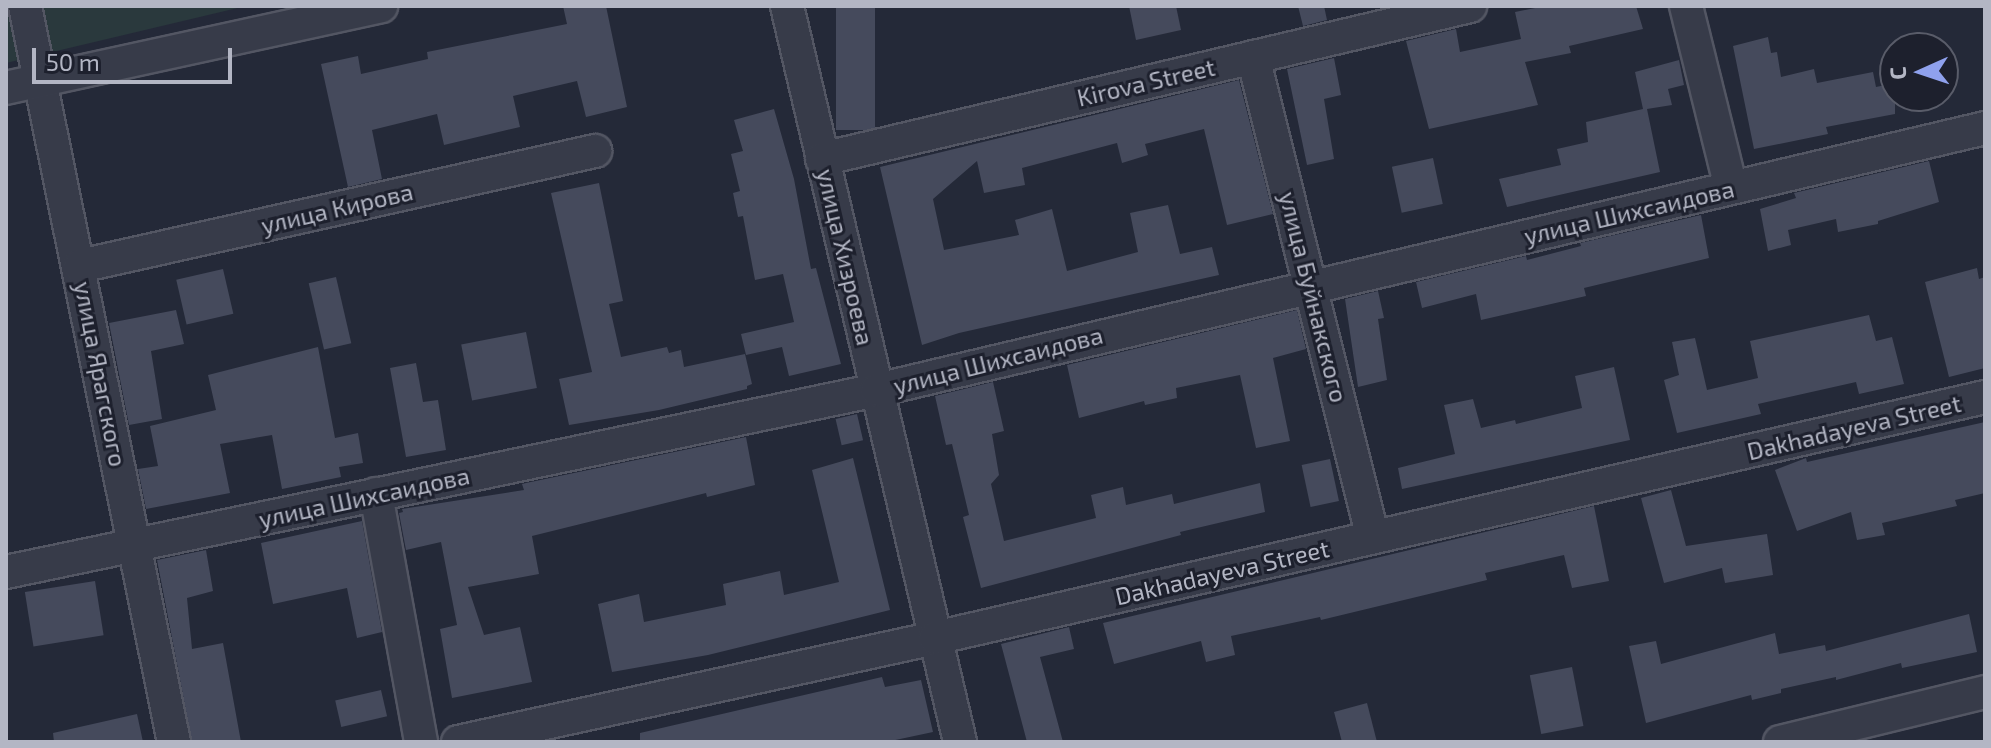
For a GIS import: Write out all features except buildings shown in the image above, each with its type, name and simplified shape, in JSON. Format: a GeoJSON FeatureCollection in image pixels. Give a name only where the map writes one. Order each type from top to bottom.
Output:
{"type":"FeatureCollection","features":[{"type":"Feature","properties":{"kind":"street","name":"улица Ярагского"},"geometry":{"type":"LineString","coordinates":[[25,6],[174,742]]}},
{"type":"Feature","properties":{"kind":"street"},"geometry":{"type":"LineString","coordinates":[[6,88],[381,6]]}},
{"type":"Feature","properties":{"kind":"street","name":"улица Хизроева"},"geometry":{"type":"LineString","coordinates":[[787,6],[960,742]]}},
{"type":"Feature","properties":{"kind":"street","name":"Kirova Street"},"geometry":{"type":"LineString","coordinates":[[822,159],[1470,6]]}},
{"type":"Feature","properties":{"kind":"street"},"geometry":{"type":"LineString","coordinates":[[1686,6],[1731,188]]}},
{"type":"Feature","properties":{"kind":"street","name":"улица Буйнакского"},"geometry":{"type":"LineString","coordinates":[[1253,57],[1373,537]]}},
{"type":"Feature","properties":{"kind":"street","name":"улица Шихсаидова"},"geometry":{"type":"LineString","coordinates":[[6,572],[877,390],[1985,128]]}},
{"type":"Feature","properties":{"kind":"street","name":"улица Кирова"},"geometry":{"type":"LineString","coordinates":[[80,266],[595,151]]}},
{"type":"Feature","properties":{"kind":"street","name":"Dakhadayeva Street"},"geometry":{"type":"LineString","coordinates":[[458,742],[935,638],[1985,397]]}},
{"type":"Feature","properties":{"kind":"street"},"geometry":{"type":"LineString","coordinates":[[376,494],[421,742]]}},
{"type":"Feature","properties":{"kind":"street"},"geometry":{"type":"LineString","coordinates":[[1780,742],[1985,692]]}},
{"type":"Feature","properties":{"kind":"shaded area"},"geometry":{"type":"Polygon","coordinates":[[[6,6],[246,6],[6,63],[6,6]]]}}]}
